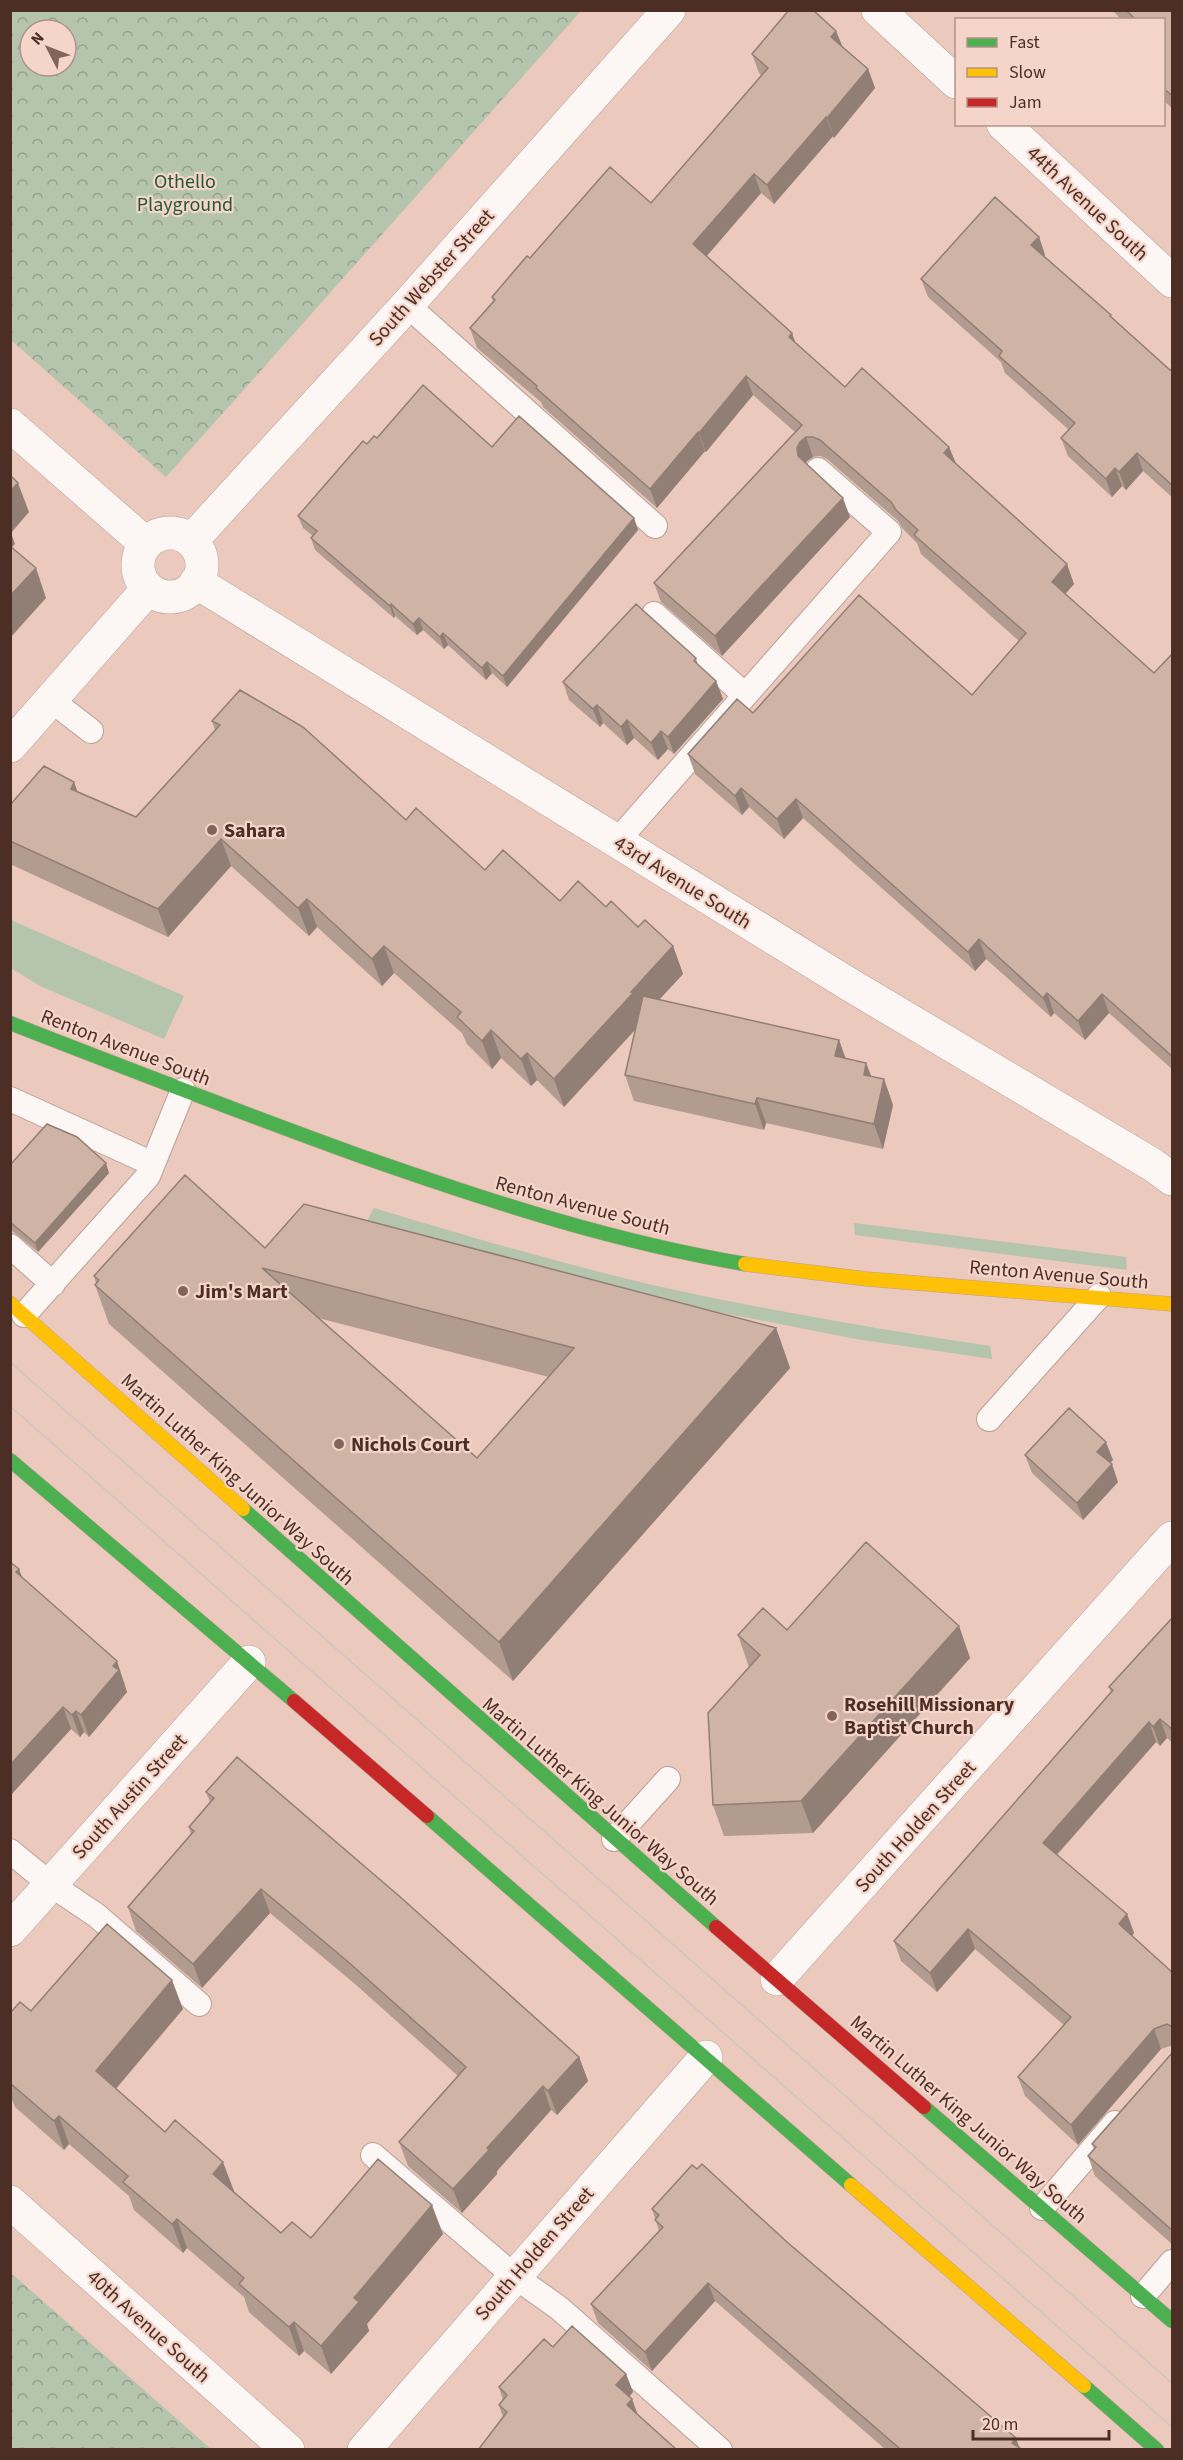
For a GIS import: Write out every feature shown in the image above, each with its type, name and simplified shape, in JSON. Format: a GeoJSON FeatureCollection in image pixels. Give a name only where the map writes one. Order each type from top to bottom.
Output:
{"type":"FeatureCollection","features":[{"type":"Feature","properties":{"kind":"main road","name":"Renton Avenue South"},"geometry":{"type":"LineString","coordinates":[[10,1023],[286,1130],[527,1214],[684,1254],[812,1274],[1099,1296],[1173,1304]]}},
{"type":"Feature","properties":{"kind":"main road","name":"Martin Luther King Junior Way South"},"geometry":{"type":"LineString","coordinates":[[17,1309],[614,1839],[1173,2321]]}},
{"type":"Feature","properties":{"kind":"main road"},"geometry":{"type":"LineString","coordinates":[[10,1460],[249,1662],[705,2056],[1144,2445]]}},
{"type":"Feature","properties":{"kind":"street","name":"South Webster Street"},"geometry":{"type":"LineString","coordinates":[[191,541],[407,305],[669,10]]}},
{"type":"Feature","properties":{"kind":"street"},"geometry":{"type":"LineString","coordinates":[[879,10],[955,80]]}},
{"type":"Feature","properties":{"kind":"street","name":"44th Avenue South"},"geometry":{"type":"LineString","coordinates":[[1005,126],[1173,280]]}},
{"type":"Feature","properties":{"kind":"street"},"geometry":{"type":"LineString","coordinates":[[10,424],[145,543]]}},
{"type":"Feature","properties":{"kind":"street"},"geometry":{"type":"LineString","coordinates":[[168,533],[180,534],[191,541],[199,551],[202,563],[196,582],[183,594],[171,597],[159,595],[148,589],[137,567],[139,554],[145,543],[156,536],[168,533]]}},
{"type":"Feature","properties":{"kind":"street","name":"43rd Avenue South"},"geometry":{"type":"LineString","coordinates":[[196,582],[852,986],[1173,1179]]}},
{"type":"Feature","properties":{"kind":"street"},"geometry":{"type":"LineString","coordinates":[[10,746],[148,589]]}},
{"type":"Feature","properties":{"kind":"street","name":"South Holden Street"},"geometry":{"type":"LineString","coordinates":[[777,1979],[1173,1538]]}},
{"type":"Feature","properties":{"kind":"street","name":"South Austin Street"},"geometry":{"type":"LineString","coordinates":[[10,1930],[249,1662]]}},
{"type":"Feature","properties":{"kind":"street","name":"South Holden Street"},"geometry":{"type":"LineString","coordinates":[[364,2450],[705,2056]]}},
{"type":"Feature","properties":{"kind":"street","name":"40th Avenue South"},"geometry":{"type":"LineString","coordinates":[[10,2202],[288,2450]]}},
{"type":"Feature","properties":{"kind":"lane"},"geometry":{"type":"LineString","coordinates":[[407,305],[655,525]]}},
{"type":"Feature","properties":{"kind":"lane"},"geometry":{"type":"LineString","coordinates":[[617,841],[889,532],[818,470]]}},
{"type":"Feature","properties":{"kind":"lane"},"geometry":{"type":"LineString","coordinates":[[654,614],[745,695]]}},
{"type":"Feature","properties":{"kind":"lane"},"geometry":{"type":"LineString","coordinates":[[51,700],[91,731]]}},
{"type":"Feature","properties":{"kind":"lane"},"geometry":{"type":"LineString","coordinates":[[17,1309],[53,1284],[148,1176],[183,1090]]}},
{"type":"Feature","properties":{"kind":"lane"},"geometry":{"type":"LineString","coordinates":[[10,1099],[153,1164]]}},
{"type":"Feature","properties":{"kind":"lane"},"geometry":{"type":"LineString","coordinates":[[10,1246],[53,1284]]}},
{"type":"Feature","properties":{"kind":"lane"},"geometry":{"type":"LineString","coordinates":[[989,1419],[1099,1296]]}},
{"type":"Feature","properties":{"kind":"lane"},"geometry":{"type":"LineString","coordinates":[[614,1839],[668,1779]]}},
{"type":"Feature","properties":{"kind":"lane"},"geometry":{"type":"LineString","coordinates":[[10,1851],[50,1884],[96,1915],[199,2004]]}},
{"type":"Feature","properties":{"kind":"lane"},"geometry":{"type":"LineString","coordinates":[[1042,2208],[1127,2109]]}},
{"type":"Feature","properties":{"kind":"lane"},"geometry":{"type":"LineString","coordinates":[[373,2155],[514,2276],[559,2308],[720,2450]]}},
{"type":"Feature","properties":{"kind":"lane"},"geometry":{"type":"LineString","coordinates":[[1143,2296],[1173,2262]]}},
{"type":"Feature","properties":{"kind":"green space","name":"Othello Playground"},"geometry":{"type":"Polygon","coordinates":[[[11,10],[581,10],[581,11],[166,477],[11,340],[11,10]]]}},
{"type":"Feature","properties":{"kind":"green space"},"geometry":{"type":"Polygon","coordinates":[[[11,920],[184,996],[164,1039],[40,986],[11,968],[11,920]]]}},
{"type":"Feature","properties":{"kind":"green space"},"geometry":{"type":"Polygon","coordinates":[[[374,1208],[540,1256],[666,1288],[814,1317],[990,1346],[992,1359],[856,1339],[688,1306],[513,1264],[367,1221],[374,1208]]]}},
{"type":"Feature","properties":{"kind":"green space"},"geometry":{"type":"Polygon","coordinates":[[[854,1223],[1126,1257],[1127,1270],[855,1235],[854,1223]]]}},
{"type":"Feature","properties":{"kind":"green space"},"geometry":{"type":"Polygon","coordinates":[[[11,2273],[211,2449],[11,2449],[11,2273]]]}},
{"type":"Feature","properties":{"kind":"building"},"geometry":{"type":"Polygon","coordinates":[[[789,10],[813,10],[836,31],[831,37],[868,69],[767,185],[754,174],[693,244],[792,333],[789,337],[845,387],[862,368],[949,447],[944,453],[1067,564],[1052,582],[1154,673],[1173,653],[1173,1057],[1102,994],[1078,1021],[1047,993],[1043,998],[979,939],[968,952],[796,799],[777,819],[741,788],[735,796],[688,754],[737,699],[753,713],[859,595],[972,695],[1026,633],[914,535],[918,530],[896,510],[891,502],[820,440],[806,437],[797,448],[798,456],[843,498],[715,636],[654,583],[802,425],[746,376],[650,489],[470,328],[495,300],[492,297],[527,256],[530,258],[610,167],[651,203],[768,68],[752,54],[789,10]]]}},
{"type":"Feature","properties":{"kind":"building"},"geometry":{"type":"Polygon","coordinates":[[[1126,10],[1173,10],[1173,96],[1165,90],[1165,18],[1134,18],[1126,10]]]}},
{"type":"Feature","properties":{"kind":"building"},"geometry":{"type":"Polygon","coordinates":[[[995,197],[1039,237],[1031,245],[1170,370],[1173,368],[1173,486],[1137,453],[1119,472],[1115,468],[1106,479],[1061,438],[1075,423],[999,356],[1002,351],[921,279],[995,197]]]}},
{"type":"Feature","properties":{"kind":"building"},"geometry":{"type":"Polygon","coordinates":[[[423,385],[492,447],[519,416],[634,518],[503,676],[487,662],[482,668],[443,633],[440,637],[419,618],[413,624],[311,538],[317,531],[298,516],[363,441],[367,444],[374,436],[377,438],[423,385]]]}},
{"type":"Feature","properties":{"kind":"building"},"geometry":{"type":"Polygon","coordinates":[[[10,475],[18,483],[10,491],[10,475]]]}},
{"type":"Feature","properties":{"kind":"building"},"geometry":{"type":"Polygon","coordinates":[[[10,546],[36,568],[10,596],[10,546]]]}},
{"type":"Feature","properties":{"kind":"building"},"geometry":{"type":"Polygon","coordinates":[[[636,604],[696,658],[694,661],[716,681],[668,737],[661,731],[651,743],[627,720],[621,727],[597,705],[593,709],[563,682],[636,604]]]}},
{"type":"Feature","properties":{"kind":"building"},"geometry":{"type":"Polygon","coordinates":[[[240,690],[303,727],[406,820],[416,808],[485,870],[503,850],[560,901],[578,881],[606,907],[611,901],[638,927],[645,920],[673,946],[554,1079],[527,1053],[521,1059],[491,1030],[482,1041],[457,1017],[461,1012],[384,946],[372,959],[307,899],[298,908],[221,839],[158,909],[10,841],[10,805],[44,766],[74,782],[71,789],[136,817],[220,725],[212,721],[240,690]]]}},
{"type":"Feature","properties":{"kind":"building"},"geometry":{"type":"Polygon","coordinates":[[[643,996],[839,1040],[835,1056],[866,1063],[864,1075],[884,1079],[874,1124],[757,1098],[755,1104],[625,1075],[643,996]]]}},
{"type":"Feature","properties":{"kind":"building"},"geometry":{"type":"Polygon","coordinates":[[[47,1124],[77,1137],[106,1163],[35,1243],[10,1222],[10,1165],[47,1124]]]}},
{"type":"Feature","properties":{"kind":"building","name":"Nichols Court"},"geometry":{"type":"Polygon","coordinates":[[[185,1175],[265,1248],[304,1204],[776,1328],[499,1642],[95,1285],[99,1280],[94,1276],[185,1175]],[[262,1268],[477,1458],[574,1348],[262,1268]]]}},
{"type":"Feature","properties":{"kind":"building"},"geometry":{"type":"Polygon","coordinates":[[[1069,1408],[1106,1442],[1097,1452],[1112,1464],[1077,1503],[1025,1455],[1069,1408]]]}},
{"type":"Feature","properties":{"kind":"building","name":"Rosehill Missionary Baptist Church"},"geometry":{"type":"Polygon","coordinates":[[[866,1542],[959,1626],[801,1801],[713,1805],[708,1713],[760,1655],[738,1635],[763,1608],[787,1630],[866,1542]]]}},
{"type":"Feature","properties":{"kind":"building"},"geometry":{"type":"Polygon","coordinates":[[[10,1562],[19,1569],[16,1572],[117,1661],[113,1666],[119,1670],[81,1715],[76,1711],[72,1715],[63,1707],[10,1765],[10,1562]]]}},
{"type":"Feature","properties":{"kind":"building"},"geometry":{"type":"Polygon","coordinates":[[[1173,1617],[1173,1730],[1160,1719],[1153,1727],[1149,1722],[1043,1843],[1127,1914],[1119,1924],[1173,1973],[1173,2027],[1167,2024],[1154,2029],[1071,2125],[1018,2077],[1071,2017],[968,1929],[930,1973],[894,1941],[1113,1690],[1109,1687],[1173,1617]]]}},
{"type":"Feature","properties":{"kind":"building"},"geometry":{"type":"Polygon","coordinates":[[[237,1757],[398,1895],[579,2057],[548,2091],[543,2086],[453,2189],[399,2142],[466,2067],[346,1960],[261,1889],[193,1964],[128,1907],[194,1831],[189,1827],[214,1798],[206,1792],[237,1757]]]}},
{"type":"Feature","properties":{"kind":"building"},"geometry":{"type":"Polygon","coordinates":[[[107,1924],[172,1980],[96,2071],[165,2132],[175,2120],[223,2162],[213,2174],[281,2233],[292,2222],[311,2238],[378,2159],[432,2205],[354,2298],[359,2302],[321,2346],[294,2322],[289,2327],[239,2284],[244,2278],[177,2219],[172,2224],[123,2182],[128,2176],[59,2116],[54,2121],[10,2083],[10,2013],[20,2002],[31,2011],[107,1924]]]}},
{"type":"Feature","properties":{"kind":"building"},"geometry":{"type":"Polygon","coordinates":[[[1173,2052],[1173,2231],[1088,2156],[1096,2147],[1092,2144],[1173,2052]]]}},
{"type":"Feature","properties":{"kind":"building"},"geometry":{"type":"Polygon","coordinates":[[[702,2164],[787,2242],[1016,2438],[1012,2443],[1020,2448],[1019,2450],[898,2450],[899,2448],[708,2283],[645,2352],[591,2304],[663,2227],[655,2220],[659,2215],[652,2209],[692,2165],[697,2169],[702,2164]]]}},
{"type":"Feature","properties":{"kind":"building"},"geometry":{"type":"Polygon","coordinates":[[[572,2326],[626,2374],[616,2385],[632,2399],[627,2405],[677,2450],[478,2450],[507,2412],[499,2405],[507,2395],[499,2387],[544,2339],[553,2347],[572,2326]]]}},
{"type":"Feature","properties":{"kind":"tram line"},"geometry":{"type":"LineString","coordinates":[[10,1362],[1172,2383]]}},
{"type":"Feature","properties":{"kind":"tram line"},"geometry":{"type":"LineString","coordinates":[[10,1406],[1172,2427]]}},
{"type":"Feature","properties":{"kind":"traffic: fast"},"geometry":{"type":"LineString","coordinates":[[10,1023],[277,1125],[460,1190],[601,1232],[696,1255],[745,1264]]}},
{"type":"Feature","properties":{"kind":"traffic: fast"},"geometry":{"type":"LineString","coordinates":[[10,1460],[294,1701]]}},
{"type":"Feature","properties":{"kind":"traffic: fast"},"geometry":{"type":"LineString","coordinates":[[243,1509],[716,1927]]}},
{"type":"Feature","properties":{"kind":"traffic: fast"},"geometry":{"type":"LineString","coordinates":[[427,1816],[851,2185]]}},
{"type":"Feature","properties":{"kind":"traffic: fast"},"geometry":{"type":"LineString","coordinates":[[924,2107],[1172,2321]]}},
{"type":"Feature","properties":{"kind":"traffic: fast"},"geometry":{"type":"LineString","coordinates":[[1084,2386],[1157,2450]]}},
{"type":"Feature","properties":{"kind":"traffic: slow"},"geometry":{"type":"LineString","coordinates":[[745,1264],[867,1279],[1172,1304]]}},
{"type":"Feature","properties":{"kind":"traffic: slow"},"geometry":{"type":"LineString","coordinates":[[10,1303],[243,1509]]}},
{"type":"Feature","properties":{"kind":"traffic: slow"},"geometry":{"type":"LineString","coordinates":[[851,2185],[1084,2386]]}},
{"type":"Feature","properties":{"kind":"traffic: jam"},"geometry":{"type":"LineString","coordinates":[[294,1701],[427,1816]]}},
{"type":"Feature","properties":{"kind":"traffic: jam"},"geometry":{"type":"LineString","coordinates":[[716,1927],[924,2107]]}},
{"type":"Feature","properties":{"kind":"place","name":"Sahara"},"geometry":{"type":"Point","coordinates":[212,830]}},
{"type":"Feature","properties":{"kind":"place","name":"Jim's Mart"},"geometry":{"type":"Point","coordinates":[183,1291]}},
{"type":"Feature","properties":{"kind":"place","name":"Nichols Court"},"geometry":{"type":"Point","coordinates":[339,1444]}},
{"type":"Feature","properties":{"kind":"place","name":"Rosehill Missionary Baptist Church"},"geometry":{"type":"Point","coordinates":[832,1716]}}]}
